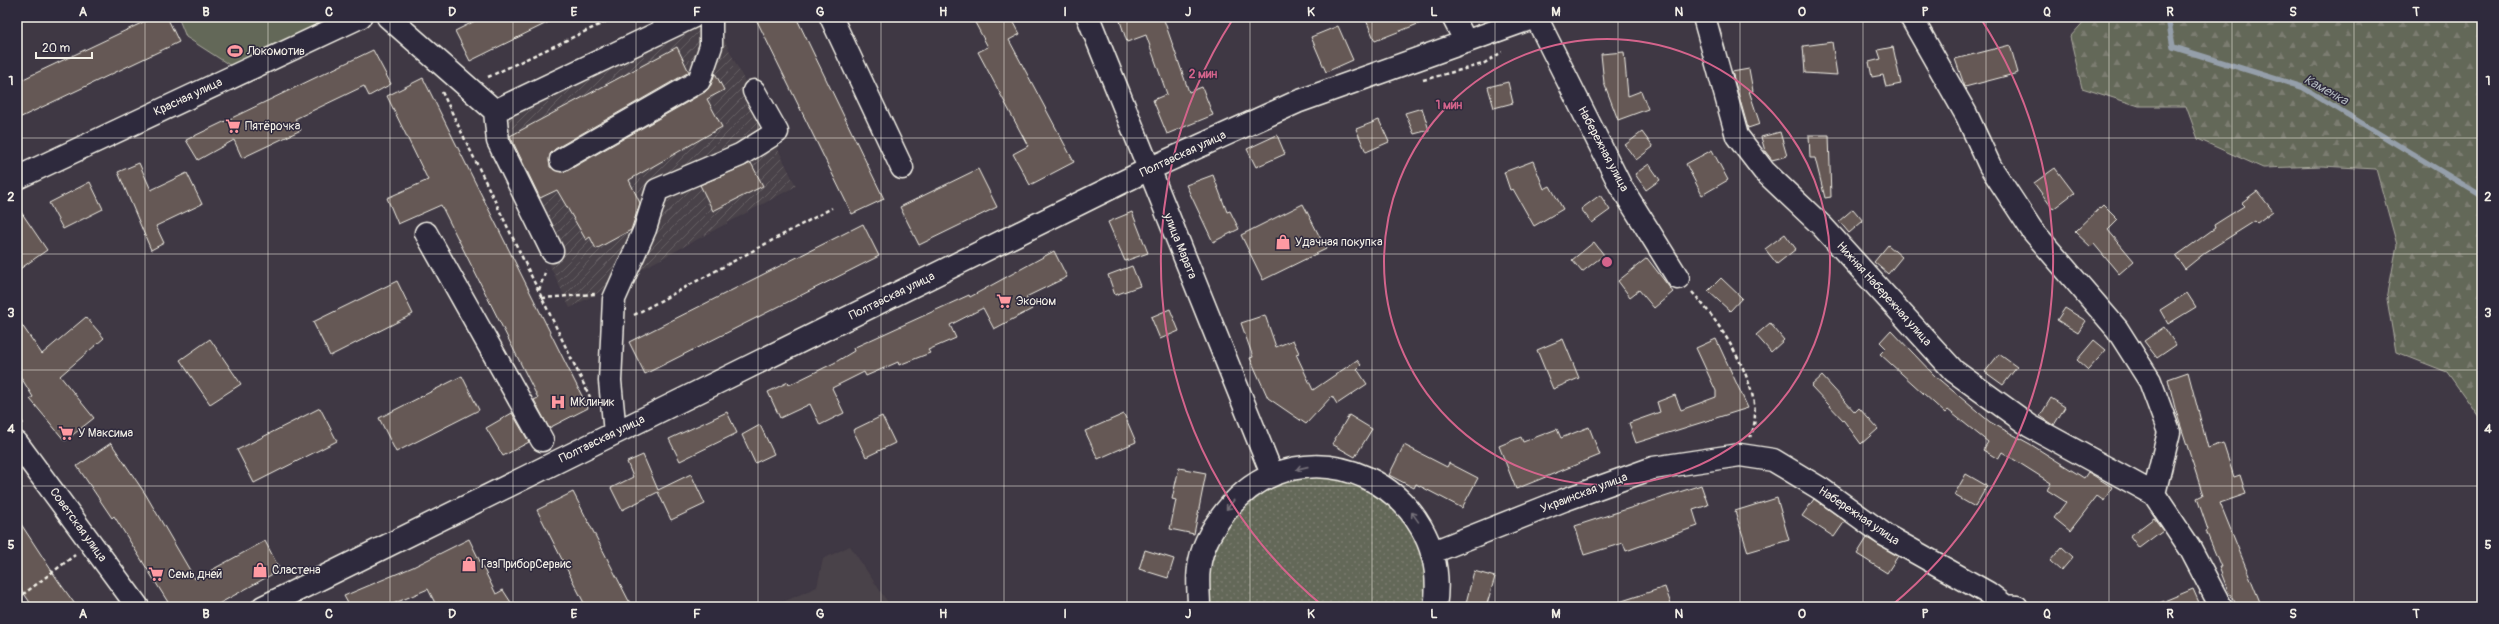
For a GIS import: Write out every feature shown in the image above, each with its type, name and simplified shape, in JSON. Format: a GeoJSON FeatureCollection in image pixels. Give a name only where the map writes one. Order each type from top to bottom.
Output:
{"type":"FeatureCollection","features":[{"type":"Feature","properties":{"kind":"street","name":"Красная улица"},"geometry":{"type":"LineString","coordinates":[[17,178],[360,17]]}},
{"type":"Feature","properties":{"kind":"street"},"geometry":{"type":"LineString","coordinates":[[388,17],[495,111],[498,140],[552,251]]}},
{"type":"Feature","properties":{"kind":"street"},"geometry":{"type":"LineString","coordinates":[[495,111],[692,17]]}},
{"type":"Feature","properties":{"kind":"street"},"geometry":{"type":"LineString","coordinates":[[561,160],[699,81],[711,46],[711,17]]}},
{"type":"Feature","properties":{"kind":"street"},"geometry":{"type":"LineString","coordinates":[[831,17],[902,168]]}},
{"type":"Feature","properties":{"kind":"street","name":"улица Марата"},"geometry":{"type":"LineString","coordinates":[[1088,17],[1272,474]]}},
{"type":"Feature","properties":{"kind":"street"},"geometry":{"type":"LineString","coordinates":[[1453,17],[1466,42]]}},
{"type":"Feature","properties":{"kind":"street","name":"Полтавская улица"},"geometry":{"type":"LineString","coordinates":[[263,607],[1149,169],[1297,102],[1535,17]]}},
{"type":"Feature","properties":{"kind":"street","name":"Набережная улица"},"geometry":{"type":"LineString","coordinates":[[1535,17],[1620,185],[1678,278]]}},
{"type":"Feature","properties":{"kind":"street","name":"Нижняя Набережная улица"},"geometry":{"type":"LineString","coordinates":[[1704,17],[1737,136],[1764,171],[1822,226],[1954,371],[2030,426],[2154,494],[2190,548],[2221,607]]}},
{"type":"Feature","properties":{"kind":"street"},"geometry":{"type":"LineString","coordinates":[[1911,17],[1966,114],[1990,166],[2019,211],[2032,230],[2117,329],[2150,381],[2169,432],[2154,494]]}},
{"type":"Feature","properties":{"kind":"street"},"geometry":{"type":"LineString","coordinates":[[615,433],[610,381],[614,300],[646,229],[657,190],[740,155],[777,132],[754,90]]}},
{"type":"Feature","properties":{"kind":"street"},"geometry":{"type":"LineString","coordinates":[[426,233],[542,440]]}},
{"type":"Feature","properties":{"kind":"street","name":"Советская улица"},"geometry":{"type":"LineString","coordinates":[[17,443],[138,607]]}},
{"type":"Feature","properties":{"kind":"street","name":"Набережная улица"},"geometry":{"type":"LineString","coordinates":[[1740,455],[1773,460],[1821,489],[1885,535],[1988,593],[2005,606],[2017,607]]}},
{"type":"Feature","properties":{"kind":"street","name":"Украинская улица"},"geometry":{"type":"LineString","coordinates":[[1433,552],[1564,500],[1653,468],[1740,455]]}},
{"type":"Feature","properties":{"kind":"street"},"geometry":{"type":"LineString","coordinates":[[1199,607],[1198,567],[1212,528],[1237,496],[1272,474],[1311,466],[1351,470],[1387,488],[1416,516],[1433,552],[1438,587],[1435,607]]}},
{"type":"Feature","properties":{"kind":"street","name":"Нижняя Набережная улица"},"geometry":{"type":"LineString","coordinates":[[2202,571],[2208,607]]}},
{"type":"Feature","properties":{"kind":"path"},"geometry":{"type":"LineString","coordinates":[[467,87],[616,17]]}},
{"type":"Feature","properties":{"kind":"path"},"geometry":{"type":"LineString","coordinates":[[447,70],[439,86],[591,398]]}},
{"type":"Feature","properties":{"kind":"path"},"geometry":{"type":"LineString","coordinates":[[612,326],[832,208]]}},
{"type":"Feature","properties":{"kind":"path"},"geometry":{"type":"LineString","coordinates":[[1678,278],[1709,311],[1738,358],[1754,399],[1753,430],[1740,455]]}},
{"type":"Feature","properties":{"kind":"path"},"geometry":{"type":"LineString","coordinates":[[542,298],[591,292],[614,300]]}},
{"type":"Feature","properties":{"kind":"path"},"geometry":{"type":"LineString","coordinates":[[17,599],[76,555]]}},
{"type":"Feature","properties":{"kind":"shaded area"},"geometry":{"type":"Polygon","coordinates":[[[713,17],[796,186],[570,308],[486,129],[713,17]]]}},
{"type":"Feature","properties":{"kind":"shaded area"},"geometry":{"type":"Polygon","coordinates":[[[850,546],[891,607],[772,607],[817,587],[823,559],[850,546]]]}},
{"type":"Feature","properties":{"kind":"green space","name":"Локомотив"},"geometry":{"type":"Polygon","coordinates":[[[178,17],[333,17],[231,66],[186,37],[178,17]]]}},
{"type":"Feature","properties":{"kind":"green space"},"geometry":{"type":"Polygon","coordinates":[[[2088,17],[2482,17],[2482,421],[2447,372],[2396,352],[2387,299],[2397,245],[2376,169],[2322,166],[2263,168],[2198,139],[2186,106],[2139,106],[2082,88],[2070,37],[2088,17]]]}},
{"type":"Feature","properties":{"kind":"green space"},"geometry":{"type":"Polygon","coordinates":[[[1351,470],[1416,516],[1435,607],[1199,607],[1212,528],[1272,474],[1351,470]]]}},
{"type":"Feature","properties":{"kind":"building"},"geometry":{"type":"Polygon","coordinates":[[[154,17],[167,17],[179,42],[17,119],[17,82],[154,17]]]}},
{"type":"Feature","properties":{"kind":"building"},"geometry":{"type":"Polygon","coordinates":[[[483,17],[559,17],[470,61],[455,31],[483,17]]]}},
{"type":"Feature","properties":{"kind":"building"},"geometry":{"type":"Polygon","coordinates":[[[755,17],[796,17],[884,199],[852,214],[755,17]]]}},
{"type":"Feature","properties":{"kind":"building"},"geometry":{"type":"Polygon","coordinates":[[[972,17],[1011,17],[1020,34],[1009,40],[1074,162],[1030,185],[1013,154],[1028,146],[978,52],[988,47],[972,17]]]}},
{"type":"Feature","properties":{"kind":"building"},"geometry":{"type":"Polygon","coordinates":[[[1130,17],[1163,17],[1189,92],[1202,87],[1213,115],[1167,134],[1153,100],[1167,94],[1146,35],[1127,42],[1120,21],[1130,17]]]}},
{"type":"Feature","properties":{"kind":"building"},"geometry":{"type":"Polygon","coordinates":[[[1375,17],[1433,18],[1375,41],[1366,20],[1375,17]]]}},
{"type":"Feature","properties":{"kind":"building"},"geometry":{"type":"Polygon","coordinates":[[[1338,26],[1353,60],[1326,72],[1311,37],[1338,26]]]}},
{"type":"Feature","properties":{"kind":"building"},"geometry":{"type":"Polygon","coordinates":[[[1832,42],[1837,75],[1805,73],[1803,46],[1832,42]]]}},
{"type":"Feature","properties":{"kind":"building"},"geometry":{"type":"Polygon","coordinates":[[[2010,45],[2018,73],[1965,87],[1955,59],[2010,45]]]}},
{"type":"Feature","properties":{"kind":"building"},"geometry":{"type":"Polygon","coordinates":[[[677,47],[689,72],[555,149],[550,154],[550,167],[561,172],[567,171],[705,92],[711,85],[715,73],[724,90],[707,99],[722,127],[629,180],[640,203],[631,230],[596,249],[590,237],[586,240],[557,190],[540,198],[510,136],[677,47]]]}},
{"type":"Feature","properties":{"kind":"building"},"geometry":{"type":"Polygon","coordinates":[[[1893,47],[1901,84],[1886,87],[1883,75],[1872,77],[1869,62],[1881,59],[1878,50],[1893,47]]]}},
{"type":"Feature","properties":{"kind":"building"},"geometry":{"type":"Polygon","coordinates":[[[373,50],[391,84],[369,96],[364,86],[295,119],[301,130],[242,158],[234,140],[198,160],[186,140],[373,50]]]}},
{"type":"Feature","properties":{"kind":"building"},"geometry":{"type":"Polygon","coordinates":[[[1624,52],[1628,96],[1641,91],[1648,109],[1618,120],[1604,83],[1601,54],[1624,52]]]}},
{"type":"Feature","properties":{"kind":"building"},"geometry":{"type":"Polygon","coordinates":[[[1749,69],[1753,91],[1749,91],[1760,124],[1748,128],[1732,72],[1749,69]]]}},
{"type":"Feature","properties":{"kind":"building"},"geometry":{"type":"Polygon","coordinates":[[[423,78],[588,408],[549,428],[534,400],[538,398],[441,205],[398,224],[387,198],[428,180],[387,96],[423,78]]]}},
{"type":"Feature","properties":{"kind":"building"},"geometry":{"type":"Polygon","coordinates":[[[1508,82],[1513,103],[1494,108],[1488,87],[1508,82]]]}},
{"type":"Feature","properties":{"kind":"building"},"geometry":{"type":"Polygon","coordinates":[[[1422,108],[1429,130],[1414,134],[1405,113],[1422,108]]]}},
{"type":"Feature","properties":{"kind":"building"},"geometry":{"type":"Polygon","coordinates":[[[1379,120],[1389,142],[1366,152],[1356,129],[1379,120]]]}},
{"type":"Feature","properties":{"kind":"building"},"geometry":{"type":"Polygon","coordinates":[[[1642,132],[1653,147],[1636,160],[1625,145],[1642,132]]]}},
{"type":"Feature","properties":{"kind":"building"},"geometry":{"type":"Polygon","coordinates":[[[1780,132],[1787,156],[1772,160],[1765,151],[1761,137],[1780,132]]]}},
{"type":"Feature","properties":{"kind":"building"},"geometry":{"type":"Polygon","coordinates":[[[1277,135],[1285,154],[1256,167],[1247,149],[1277,135]]]}},
{"type":"Feature","properties":{"kind":"building"},"geometry":{"type":"Polygon","coordinates":[[[1809,135],[1829,135],[1831,197],[1825,198],[1815,158],[1810,158],[1809,135]]]}},
{"type":"Feature","properties":{"kind":"building"},"geometry":{"type":"Polygon","coordinates":[[[1712,150],[1728,180],[1702,195],[1686,164],[1712,150]]]}},
{"type":"Feature","properties":{"kind":"building"},"geometry":{"type":"Polygon","coordinates":[[[1533,161],[1544,189],[1550,186],[1563,209],[1534,226],[1513,189],[1510,190],[1504,172],[1533,161]]]}},
{"type":"Feature","properties":{"kind":"building"},"geometry":{"type":"Polygon","coordinates":[[[139,163],[151,190],[187,173],[202,204],[156,226],[164,243],[151,250],[118,172],[139,163]]]}},
{"type":"Feature","properties":{"kind":"building"},"geometry":{"type":"Polygon","coordinates":[[[751,163],[763,186],[713,211],[700,185],[751,163]]]}},
{"type":"Feature","properties":{"kind":"building"},"geometry":{"type":"Polygon","coordinates":[[[1649,164],[1660,180],[1646,190],[1635,174],[1649,164]]]}},
{"type":"Feature","properties":{"kind":"building"},"geometry":{"type":"Polygon","coordinates":[[[2055,168],[2074,193],[2053,209],[2034,183],[2055,168]]]}},
{"type":"Feature","properties":{"kind":"building"},"geometry":{"type":"Polygon","coordinates":[[[978,169],[997,207],[919,245],[900,207],[978,169]]]}},
{"type":"Feature","properties":{"kind":"building"},"geometry":{"type":"Polygon","coordinates":[[[1213,175],[1227,212],[1230,211],[1239,229],[1213,242],[1186,185],[1213,175]]]}},
{"type":"Feature","properties":{"kind":"building"},"geometry":{"type":"Polygon","coordinates":[[[90,182],[103,209],[63,229],[49,203],[90,182]]]}},
{"type":"Feature","properties":{"kind":"building"},"geometry":{"type":"Polygon","coordinates":[[[2257,191],[2273,211],[2257,223],[2255,221],[2206,252],[2185,269],[2176,256],[2215,228],[2214,225],[2244,206],[2241,203],[2257,191]]]}},
{"type":"Feature","properties":{"kind":"building"},"geometry":{"type":"Polygon","coordinates":[[[1600,195],[1610,210],[1592,223],[1581,209],[1600,195]]]}},
{"type":"Feature","properties":{"kind":"building","name":"Удачная покупка"},"geometry":{"type":"Polygon","coordinates":[[[1303,204],[1326,249],[1263,280],[1241,235],[1303,204]]]}},
{"type":"Feature","properties":{"kind":"building"},"geometry":{"type":"Polygon","coordinates":[[[2103,205],[2118,220],[2108,230],[2134,261],[2119,274],[2094,244],[2091,247],[2075,232],[2103,205]]]}},
{"type":"Feature","properties":{"kind":"building"},"geometry":{"type":"Polygon","coordinates":[[[17,206],[47,250],[17,271],[17,206]]]}},
{"type":"Feature","properties":{"kind":"building"},"geometry":{"type":"Polygon","coordinates":[[[1853,209],[1863,221],[1849,233],[1839,221],[1853,209]]]}},
{"type":"Feature","properties":{"kind":"building"},"geometry":{"type":"Polygon","coordinates":[[[1132,212],[1148,253],[1125,261],[1108,222],[1132,212]]]}},
{"type":"Feature","properties":{"kind":"building"},"geometry":{"type":"Polygon","coordinates":[[[863,224],[879,256],[645,374],[629,342],[863,224]]]}},
{"type":"Feature","properties":{"kind":"building"},"geometry":{"type":"Polygon","coordinates":[[[1785,234],[1796,249],[1777,264],[1765,249],[1785,234]]]}},
{"type":"Feature","properties":{"kind":"building"},"geometry":{"type":"Polygon","coordinates":[[[1594,242],[1604,255],[1582,272],[1572,260],[1594,242]]]}},
{"type":"Feature","properties":{"kind":"building"},"geometry":{"type":"Polygon","coordinates":[[[1888,245],[1902,257],[1888,274],[1874,262],[1888,245]]]}},
{"type":"Feature","properties":{"kind":"building"},"geometry":{"type":"Polygon","coordinates":[[[1054,251],[1067,277],[1026,297],[1032,309],[994,329],[983,308],[950,325],[956,338],[928,350],[930,353],[899,365],[898,362],[866,376],[864,372],[832,388],[844,413],[820,425],[810,404],[780,418],[768,392],[788,382],[789,385],[834,363],[854,351],[853,348],[969,295],[970,297],[1054,251]]]}},
{"type":"Feature","properties":{"kind":"building"},"geometry":{"type":"Polygon","coordinates":[[[1647,258],[1673,292],[1654,308],[1639,290],[1630,297],[1618,281],[1647,258]]]}},
{"type":"Feature","properties":{"kind":"building"},"geometry":{"type":"Polygon","coordinates":[[[1132,266],[1140,286],[1115,295],[1108,275],[1132,266]]]}},
{"type":"Feature","properties":{"kind":"building"},"geometry":{"type":"Polygon","coordinates":[[[1721,278],[1742,298],[1730,311],[1708,291],[1721,278]]]}},
{"type":"Feature","properties":{"kind":"building"},"geometry":{"type":"Polygon","coordinates":[[[397,281],[413,314],[330,356],[313,322],[397,281]]]}},
{"type":"Feature","properties":{"kind":"building"},"geometry":{"type":"Polygon","coordinates":[[[2187,293],[2196,307],[2168,324],[2160,310],[2187,293]]]}},
{"type":"Feature","properties":{"kind":"building"},"geometry":{"type":"Polygon","coordinates":[[[2065,308],[2086,321],[2078,333],[2057,320],[2065,308]]]}},
{"type":"Feature","properties":{"kind":"building"},"geometry":{"type":"Polygon","coordinates":[[[1170,309],[1179,331],[1160,339],[1151,317],[1170,309]]]}},
{"type":"Feature","properties":{"kind":"building"},"geometry":{"type":"Polygon","coordinates":[[[1265,315],[1276,347],[1293,340],[1299,353],[1296,354],[1313,390],[1357,360],[1361,365],[1357,369],[1367,384],[1337,404],[1332,396],[1306,424],[1268,398],[1250,358],[1253,357],[1241,323],[1265,315]]]}},
{"type":"Feature","properties":{"kind":"building"},"geometry":{"type":"Polygon","coordinates":[[[86,317],[104,338],[60,376],[94,418],[65,441],[30,399],[33,397],[17,371],[17,318],[42,354],[86,317]]]}},
{"type":"Feature","properties":{"kind":"building"},"geometry":{"type":"Polygon","coordinates":[[[1770,323],[1784,340],[1771,352],[1756,335],[1770,323]]]}},
{"type":"Feature","properties":{"kind":"building"},"geometry":{"type":"Polygon","coordinates":[[[2164,327],[2176,345],[2157,358],[2144,341],[2164,327]]]}},
{"type":"Feature","properties":{"kind":"building"},"geometry":{"type":"Polygon","coordinates":[[[1891,330],[1935,376],[1990,422],[2030,444],[2084,478],[2088,472],[2112,487],[2104,501],[2097,496],[2070,531],[2054,518],[2066,502],[2047,490],[2051,483],[2002,452],[1998,459],[1983,450],[1988,442],[1948,410],[1945,413],[1880,354],[1886,348],[1880,342],[1891,330]]]}},
{"type":"Feature","properties":{"kind":"building"},"geometry":{"type":"Polygon","coordinates":[[[210,339],[241,384],[210,404],[180,360],[210,339]]]}},
{"type":"Feature","properties":{"kind":"building"},"geometry":{"type":"Polygon","coordinates":[[[1563,339],[1579,378],[1553,389],[1537,350],[1563,339]]]}},
{"type":"Feature","properties":{"kind":"building"},"geometry":{"type":"Polygon","coordinates":[[[1716,339],[1748,408],[1636,443],[1629,423],[1660,412],[1657,402],[1675,395],[1681,410],[1716,397],[1716,391],[1696,348],[1716,339]]]}},
{"type":"Feature","properties":{"kind":"building"},"geometry":{"type":"Polygon","coordinates":[[[2094,340],[2106,350],[2088,370],[2077,360],[2094,340]]]}},
{"type":"Feature","properties":{"kind":"building"},"geometry":{"type":"Polygon","coordinates":[[[1999,354],[2017,367],[2003,385],[1985,372],[1999,354]]]}},
{"type":"Feature","properties":{"kind":"building"},"geometry":{"type":"Polygon","coordinates":[[[2188,372],[2208,448],[2223,443],[2234,477],[2240,475],[2246,494],[2220,503],[2262,607],[2238,607],[2228,591],[2219,567],[2221,567],[2206,531],[2208,530],[2197,498],[2203,495],[2175,408],[2168,379],[2188,372]]]}},
{"type":"Feature","properties":{"kind":"building"},"geometry":{"type":"Polygon","coordinates":[[[462,376],[479,410],[396,452],[379,418],[462,376]]]}},
{"type":"Feature","properties":{"kind":"building"},"geometry":{"type":"Polygon","coordinates":[[[1822,376],[1855,412],[1859,408],[1878,429],[1861,444],[1844,421],[1811,386],[1822,376]]]}},
{"type":"Feature","properties":{"kind":"building"},"geometry":{"type":"Polygon","coordinates":[[[2051,398],[2065,407],[2054,425],[2040,416],[2051,398]]]}},
{"type":"Feature","properties":{"kind":"building"},"geometry":{"type":"Polygon","coordinates":[[[320,408],[337,441],[254,483],[237,450],[320,408]]]}},
{"type":"Feature","properties":{"kind":"building"},"geometry":{"type":"Polygon","coordinates":[[[727,412],[737,433],[680,461],[669,439],[727,412]]]}},
{"type":"Feature","properties":{"kind":"building"},"geometry":{"type":"Polygon","coordinates":[[[512,413],[529,442],[503,456],[486,428],[512,413]]]}},
{"type":"Feature","properties":{"kind":"building"},"geometry":{"type":"Polygon","coordinates":[[[1124,414],[1136,442],[1098,459],[1085,431],[1124,414]]]}},
{"type":"Feature","properties":{"kind":"building"},"geometry":{"type":"Polygon","coordinates":[[[1349,415],[1372,429],[1355,457],[1332,444],[1349,415]]]}},
{"type":"Feature","properties":{"kind":"building"},"geometry":{"type":"Polygon","coordinates":[[[882,416],[895,443],[866,457],[853,430],[882,416]]]}},
{"type":"Feature","properties":{"kind":"building"},"geometry":{"type":"Polygon","coordinates":[[[760,425],[774,454],[755,463],[742,435],[760,425]]]}},
{"type":"Feature","properties":{"kind":"building"},"geometry":{"type":"Polygon","coordinates":[[[1589,427],[1600,455],[1516,489],[1499,446],[1521,437],[1523,442],[1557,429],[1561,438],[1589,427]]]}},
{"type":"Feature","properties":{"kind":"building"},"geometry":{"type":"Polygon","coordinates":[[[111,443],[146,495],[195,579],[265,541],[280,570],[213,607],[171,607],[114,516],[112,518],[77,466],[111,443]]]}},
{"type":"Feature","properties":{"kind":"building"},"geometry":{"type":"Polygon","coordinates":[[[1404,445],[1447,467],[1449,463],[1478,478],[1462,508],[1416,484],[1414,488],[1389,475],[1404,445]]]}},
{"type":"Feature","properties":{"kind":"building"},"geometry":{"type":"Polygon","coordinates":[[[643,455],[658,490],[691,474],[705,504],[671,520],[658,492],[622,510],[611,488],[633,477],[627,462],[643,455]]]}},
{"type":"Feature","properties":{"kind":"building"},"geometry":{"type":"Polygon","coordinates":[[[1179,468],[1206,473],[1194,534],[1170,529],[1176,500],[1172,499],[1179,468]]]}},
{"type":"Feature","properties":{"kind":"building"},"geometry":{"type":"Polygon","coordinates":[[[1966,474],[1987,486],[1975,507],[1954,495],[1966,474]]]}},
{"type":"Feature","properties":{"kind":"building"},"geometry":{"type":"Polygon","coordinates":[[[1701,485],[1708,505],[1693,510],[1698,526],[1626,551],[1623,543],[1584,555],[1575,526],[1701,485]]]}},
{"type":"Feature","properties":{"kind":"building"},"geometry":{"type":"Polygon","coordinates":[[[573,492],[632,607],[586,607],[537,510],[573,492]]]}},
{"type":"Feature","properties":{"kind":"building"},"geometry":{"type":"Polygon","coordinates":[[[1777,498],[1789,540],[1748,552],[1735,511],[1777,498]]]}},
{"type":"Feature","properties":{"kind":"building"},"geometry":{"type":"Polygon","coordinates":[[[1814,499],[1845,521],[1834,537],[1802,516],[1814,499]]]}},
{"type":"Feature","properties":{"kind":"building"},"geometry":{"type":"Polygon","coordinates":[[[17,518],[77,607],[33,607],[17,583],[17,518]]]}},
{"type":"Feature","properties":{"kind":"building"},"geometry":{"type":"Polygon","coordinates":[[[2154,518],[2163,530],[2139,548],[2130,536],[2154,518]]]}},
{"type":"Feature","properties":{"kind":"building"},"geometry":{"type":"Polygon","coordinates":[[[1867,538],[1898,556],[1887,573],[1857,554],[1867,538]]]}},
{"type":"Feature","properties":{"kind":"building"},"geometry":{"type":"Polygon","coordinates":[[[469,539],[496,594],[503,590],[514,607],[437,607],[428,589],[386,607],[350,607],[344,596],[413,567],[469,539]]]}},
{"type":"Feature","properties":{"kind":"building"},"geometry":{"type":"Polygon","coordinates":[[[2062,547],[2073,557],[2061,571],[2050,561],[2062,547]]]}},
{"type":"Feature","properties":{"kind":"building"},"geometry":{"type":"Polygon","coordinates":[[[1145,550],[1174,559],[1168,578],[1139,569],[1145,550]]]}},
{"type":"Feature","properties":{"kind":"building"},"geometry":{"type":"Polygon","coordinates":[[[1474,571],[1495,577],[1486,607],[1465,607],[1474,571]]]}},
{"type":"Feature","properties":{"kind":"building"},"geometry":{"type":"Polygon","coordinates":[[[1665,587],[1672,607],[1613,607],[1613,604],[1665,587]]]}},
{"type":"Feature","properties":{"kind":"building"},"geometry":{"type":"Polygon","coordinates":[[[2193,589],[2201,607],[2150,607],[2193,589]]]}},
{"type":"Feature","properties":{"kind":"waterway","name":"Каменка"},"geometry":{"type":"LineString","coordinates":[[2168,17],[2173,47],[2302,87],[2482,196]]}},
{"type":"Feature","properties":{"kind":"place","name":"Локомотив"},"geometry":{"type":"Point","coordinates":[235,51]}},
{"type":"Feature","properties":{"kind":"place","name":"Пятёрочка"},"geometry":{"type":"Point","coordinates":[233,126]}},
{"type":"Feature","properties":{"kind":"place","name":"Удачная покупка"},"geometry":{"type":"Point","coordinates":[1283,242]}},
{"type":"Feature","properties":{"kind":"place","name":"Эконом"},"geometry":{"type":"Point","coordinates":[1004,301]}},
{"type":"Feature","properties":{"kind":"place","name":"МКлиник"},"geometry":{"type":"Point","coordinates":[558,402]}},
{"type":"Feature","properties":{"kind":"place","name":"У Максима"},"geometry":{"type":"Point","coordinates":[66,433]}},
{"type":"Feature","properties":{"kind":"place","name":"ГазПриборСервис"},"geometry":{"type":"Point","coordinates":[469,564]}},
{"type":"Feature","properties":{"kind":"place","name":"Сластена"},"geometry":{"type":"Point","coordinates":[260,570]}},
{"type":"Feature","properties":{"kind":"place","name":"Семь дней"},"geometry":{"type":"Point","coordinates":[156,574]}}]}
